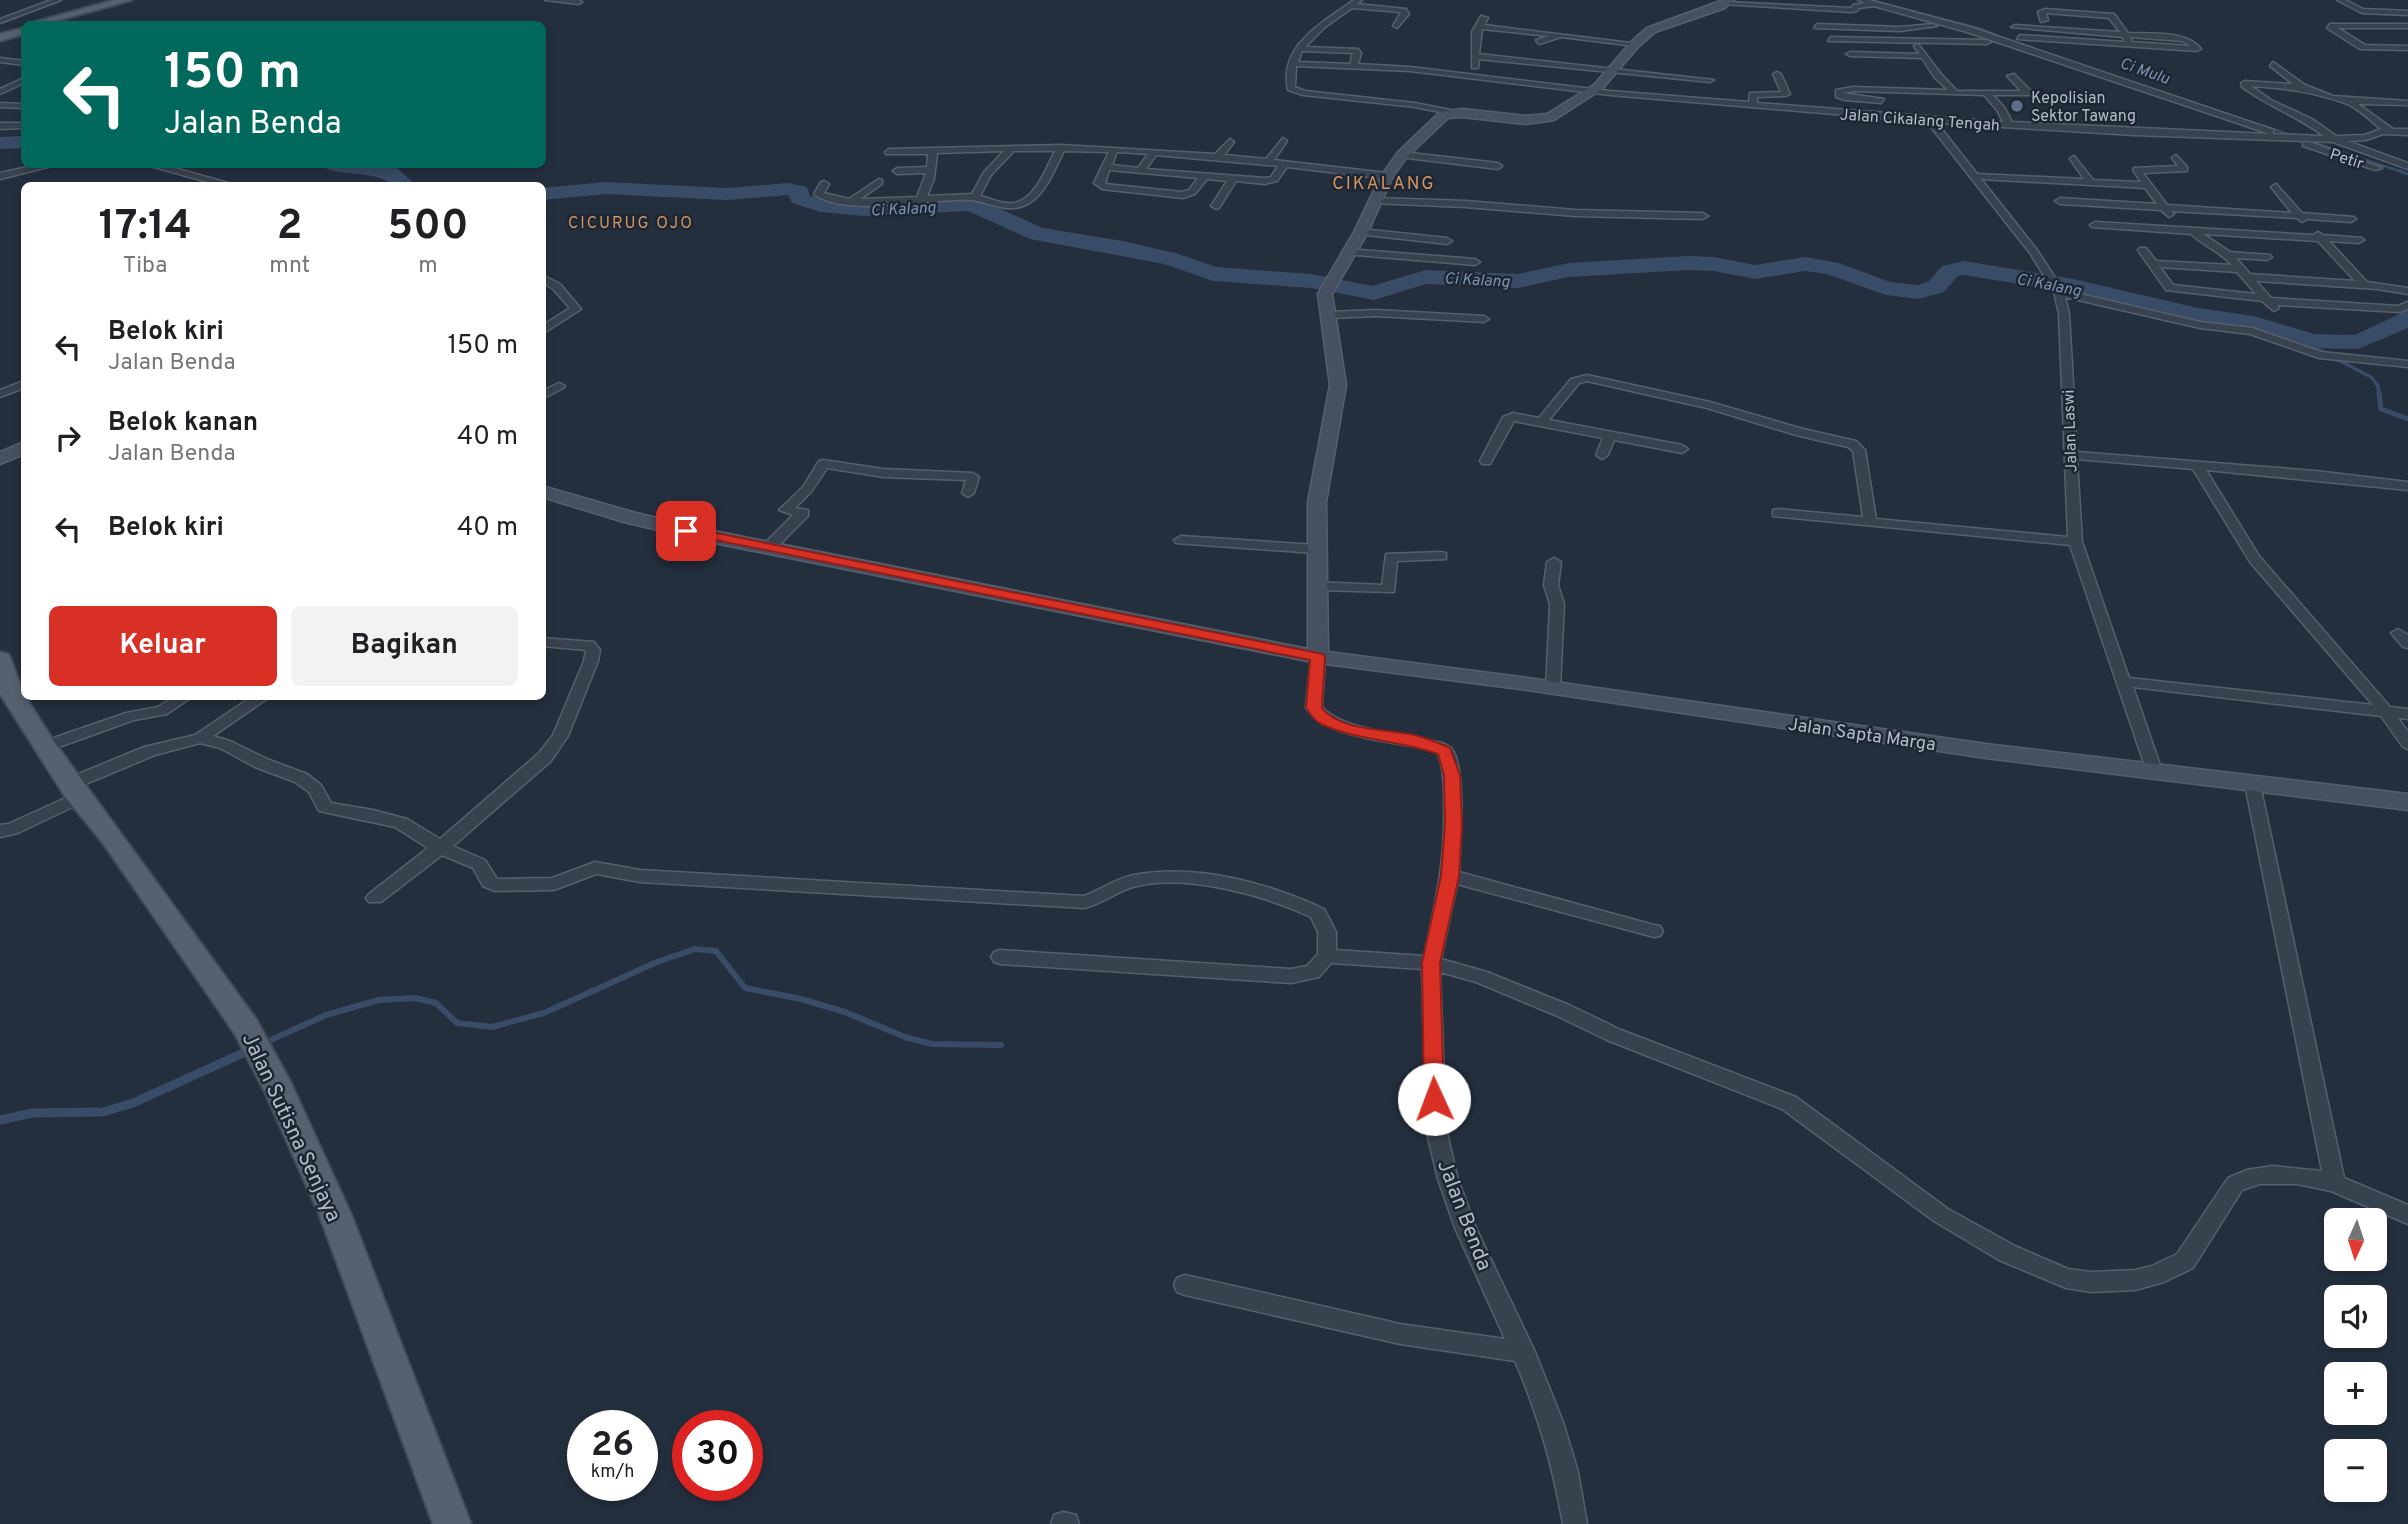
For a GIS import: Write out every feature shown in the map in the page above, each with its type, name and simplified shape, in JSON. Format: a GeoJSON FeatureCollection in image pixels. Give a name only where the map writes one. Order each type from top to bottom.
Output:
{"type":"FeatureCollection","features":[{"type":"Feature","properties":{"kind":"main road"},"geometry":{"type":"LineString","coordinates":[[59,21],[127,0]]}},
{"type":"Feature","properties":{"kind":"main road"},"geometry":{"type":"LineString","coordinates":[[48,21],[142,0]]}},
{"type":"Feature","properties":{"kind":"main road"},"geometry":{"type":"LineString","coordinates":[[0,36],[21,30]]}},
{"type":"Feature","properties":{"kind":"main road","name":"Jalan Sutisna Senjaya"},"geometry":{"type":"LineString","coordinates":[[0,659],[6,693],[75,790],[112,836],[246,1027],[335,1214],[452,1524]]}},
{"type":"Feature","properties":{"kind":"street"},"geometry":{"type":"LineString","coordinates":[[0,20],[58,0]]}},
{"type":"Feature","properties":{"kind":"street"},"geometry":{"type":"LineString","coordinates":[[548,0],[579,2]]}},
{"type":"Feature","properties":{"kind":"street"},"geometry":{"type":"LineString","coordinates":[[1359,0],[1307,38],[1298,49],[1290,86],[1300,92],[1415,105],[1452,113],[1541,120],[1559,113],[1593,91],[1615,70],[1635,44],[1656,27],[1727,2],[1851,10],[1856,5],[1878,5]]}},
{"type":"Feature","properties":{"kind":"street"},"geometry":{"type":"LineString","coordinates":[[1861,0],[1958,26],[1993,39]]}},
{"type":"Feature","properties":{"kind":"street"},"geometry":{"type":"LineString","coordinates":[[2340,0],[2362,12],[2408,13]]}},
{"type":"Feature","properties":{"kind":"street"},"geometry":{"type":"LineString","coordinates":[[1351,6],[1404,10],[1406,13],[1397,26]]}},
{"type":"Feature","properties":{"kind":"street"},"geometry":{"type":"LineString","coordinates":[[1473,76],[1478,26],[1485,16]]}},
{"type":"Feature","properties":{"kind":"street"},"geometry":{"type":"LineString","coordinates":[[2020,37],[2011,18],[2119,26],[2126,35],[2128,45]]}},
{"type":"Feature","properties":{"kind":"street"},"geometry":{"type":"LineString","coordinates":[[1478,26],[1635,44]]}},
{"type":"Feature","properties":{"kind":"street"},"geometry":{"type":"LineString","coordinates":[[1817,26],[1897,29],[1914,26],[1958,26]]}},
{"type":"Feature","properties":{"kind":"street"},"geometry":{"type":"LineString","coordinates":[[2408,26],[2330,26],[2363,47],[2408,46]]}},
{"type":"Feature","properties":{"kind":"street"},"geometry":{"type":"LineString","coordinates":[[2380,26],[2408,46]]}},
{"type":"Feature","properties":{"kind":"street"},"geometry":{"type":"LineString","coordinates":[[1831,39],[2020,37],[2197,49],[2192,41],[2185,39],[2015,27]]}},
{"type":"Feature","properties":{"kind":"street"},"geometry":{"type":"LineString","coordinates":[[1929,34],[1993,39]]}},
{"type":"Feature","properties":{"kind":"street"},"geometry":{"type":"LineString","coordinates":[[1539,42],[1561,35]]}},
{"type":"Feature","properties":{"kind":"street","name":"Petir"},"geometry":{"type":"LineString","coordinates":[[1993,39],[2288,138],[2402,171]]}},
{"type":"Feature","properties":{"kind":"street"},"geometry":{"type":"LineString","coordinates":[[1918,46],[1945,85],[1955,93]]}},
{"type":"Feature","properties":{"kind":"street"},"geometry":{"type":"LineString","coordinates":[[1298,49],[1354,51],[1357,53],[1353,65]]}},
{"type":"Feature","properties":{"kind":"street"},"geometry":{"type":"LineString","coordinates":[[1850,54],[1924,57]]}},
{"type":"Feature","properties":{"kind":"street"},"geometry":{"type":"LineString","coordinates":[[1475,56],[1710,80]]}},
{"type":"Feature","properties":{"kind":"street"},"geometry":{"type":"LineString","coordinates":[[0,62],[21,64]]}},
{"type":"Feature","properties":{"kind":"street","name":"Jalan Cikalang Tengah"},"geometry":{"type":"LineString","coordinates":[[1294,64],[1353,65],[1629,95],[1886,117],[2288,138]]}},
{"type":"Feature","properties":{"kind":"street"},"geometry":{"type":"LineString","coordinates":[[2273,64],[2302,87],[2333,99],[2408,103]]}},
{"type":"Feature","properties":{"kind":"street"},"geometry":{"type":"LineString","coordinates":[[1753,106],[1753,95],[1786,94],[1777,74]]}},
{"type":"Feature","properties":{"kind":"street"},"geometry":{"type":"LineString","coordinates":[[1881,102],[1845,99],[1840,97],[1839,92],[1845,89],[2028,93],[2011,76]]}},
{"type":"Feature","properties":{"kind":"street"},"geometry":{"type":"LineString","coordinates":[[0,83],[21,81]]}},
{"type":"Feature","properties":{"kind":"street"},"geometry":{"type":"LineString","coordinates":[[0,92],[21,81]]}},
{"type":"Feature","properties":{"kind":"street"},"geometry":{"type":"LineString","coordinates":[[2302,87],[2244,84],[2261,98],[2307,120],[2334,139],[2402,171]]}},
{"type":"Feature","properties":{"kind":"street"},"geometry":{"type":"LineString","coordinates":[[1877,90],[1886,117]]}},
{"type":"Feature","properties":{"kind":"street"},"geometry":{"type":"LineString","coordinates":[[1986,93],[2001,109],[2009,125]]}},
{"type":"Feature","properties":{"kind":"street"},"geometry":{"type":"LineString","coordinates":[[1621,105],[1629,95]]}},
{"type":"Feature","properties":{"kind":"street"},"geometry":{"type":"LineString","coordinates":[[1669,109],[1673,99]]}},
{"type":"Feature","properties":{"kind":"street"},"geometry":{"type":"LineString","coordinates":[[2349,101],[2390,131]]}},
{"type":"Feature","properties":{"kind":"street"},"geometry":{"type":"LineString","coordinates":[[0,105],[21,106]]}},
{"type":"Feature","properties":{"kind":"street"},"geometry":{"type":"LineString","coordinates":[[1318,657],[1315,549],[1319,480],[1338,385],[1325,302],[1327,287],[1361,232],[1387,176],[1402,155],[1436,120],[1452,113]]}},
{"type":"Feature","properties":{"kind":"street","name":"Jalan Laswi"},"geometry":{"type":"LineString","coordinates":[[1930,120],[2034,252],[2055,286],[2064,314],[2075,542],[2154,771]]}},
{"type":"Feature","properties":{"kind":"street"},"geometry":{"type":"LineString","coordinates":[[0,126],[21,127]]}},
{"type":"Feature","properties":{"kind":"street"},"geometry":{"type":"LineString","coordinates":[[2288,138],[2334,139],[2367,137],[2378,132],[2408,132]]}},
{"type":"Feature","properties":{"kind":"street"},"geometry":{"type":"LineString","coordinates":[[1268,162],[1283,141]]}},
{"type":"Feature","properties":{"kind":"street"},"geometry":{"type":"LineString","coordinates":[[1217,157],[1230,142]]}},
{"type":"Feature","properties":{"kind":"street"},"geometry":{"type":"LineString","coordinates":[[890,152],[1061,148],[1114,150],[1217,157],[1387,176]]}},
{"type":"Feature","properties":{"kind":"street"},"geometry":{"type":"LineString","coordinates":[[824,184],[819,191],[822,196],[853,200],[890,203],[975,197],[999,205],[1025,202],[1034,195],[1061,148]]}},
{"type":"Feature","properties":{"kind":"street"},"geometry":{"type":"LineString","coordinates":[[975,197],[987,174],[1011,149]]}},
{"type":"Feature","properties":{"kind":"street"},"geometry":{"type":"LineString","coordinates":[[979,150],[987,174]]}},
{"type":"Feature","properties":{"kind":"street"},"geometry":{"type":"LineString","coordinates":[[1114,150],[1099,184],[1111,188],[1183,195],[1192,192],[1203,177]]}},
{"type":"Feature","properties":{"kind":"street"},"geometry":{"type":"LineString","coordinates":[[921,199],[932,170],[933,151]]}},
{"type":"Feature","properties":{"kind":"street"},"geometry":{"type":"LineString","coordinates":[[1140,171],[1153,153]]}},
{"type":"Feature","properties":{"kind":"street"},"geometry":{"type":"LineString","coordinates":[[1402,155],[1498,166]]}},
{"type":"Feature","properties":{"kind":"street"},"geometry":{"type":"LineString","coordinates":[[2176,158],[2184,169],[2137,170],[2182,229]]}},
{"type":"Feature","properties":{"kind":"street"},"geometry":{"type":"LineString","coordinates":[[2074,159],[2090,181]]}},
{"type":"Feature","properties":{"kind":"street"},"geometry":{"type":"LineString","coordinates":[[1105,167],[1203,177],[1272,180],[1284,164]]}},
{"type":"Feature","properties":{"kind":"street"},"geometry":{"type":"LineString","coordinates":[[0,176],[37,168]]}},
{"type":"Feature","properties":{"kind":"street"},"geometry":{"type":"LineString","coordinates":[[162,168],[219,182]]}},
{"type":"Feature","properties":{"kind":"street"},"geometry":{"type":"LineString","coordinates":[[897,171],[932,170]]}},
{"type":"Feature","properties":{"kind":"street"},"geometry":{"type":"LineString","coordinates":[[1972,176],[2148,186]]}},
{"type":"Feature","properties":{"kind":"street"},"geometry":{"type":"LineString","coordinates":[[1216,206],[1233,179]]}},
{"type":"Feature","properties":{"kind":"street"},"geometry":{"type":"LineString","coordinates":[[2047,179],[2062,204],[2351,219]]}},
{"type":"Feature","properties":{"kind":"street"},"geometry":{"type":"LineString","coordinates":[[853,200],[879,182]]}},
{"type":"Feature","properties":{"kind":"street"},"geometry":{"type":"LineString","coordinates":[[2276,187],[2299,216],[2364,285]]}},
{"type":"Feature","properties":{"kind":"street"},"geometry":{"type":"LineString","coordinates":[[2158,197],[2212,201],[2225,211]]}},
{"type":"Feature","properties":{"kind":"street"},"geometry":{"type":"LineString","coordinates":[[1375,201],[1466,204],[1578,214],[1703,216]]}},
{"type":"Feature","properties":{"kind":"street"},"geometry":{"type":"LineString","coordinates":[[2095,225],[2359,240]]}},
{"type":"Feature","properties":{"kind":"street"},"geometry":{"type":"LineString","coordinates":[[2194,231],[2228,255],[2268,302]]}},
{"type":"Feature","properties":{"kind":"street"},"geometry":{"type":"LineString","coordinates":[[1361,232],[1447,241]]}},
{"type":"Feature","properties":{"kind":"street"},"geometry":{"type":"LineString","coordinates":[[2143,250],[2169,288],[2268,302],[2400,309],[2408,305]]}},
{"type":"Feature","properties":{"kind":"street"},"geometry":{"type":"LineString","coordinates":[[1347,252],[1475,262]]}},
{"type":"Feature","properties":{"kind":"street"},"geometry":{"type":"LineString","coordinates":[[2228,255],[2267,257]]}},
{"type":"Feature","properties":{"kind":"street"},"geometry":{"type":"LineString","coordinates":[[2153,264],[2408,291]]}},
{"type":"Feature","properties":{"kind":"street"},"geometry":{"type":"LineString","coordinates":[[546,280],[556,286],[576,309],[546,328]]}},
{"type":"Feature","properties":{"kind":"street"},"geometry":{"type":"LineString","coordinates":[[2055,286],[2200,325],[2252,331],[2322,356],[2408,364]]}},
{"type":"Feature","properties":{"kind":"street"},"geometry":{"type":"LineString","coordinates":[[1329,315],[1376,313],[1484,319]]}},
{"type":"Feature","properties":{"kind":"street"},"geometry":{"type":"LineString","coordinates":[[1542,422],[1574,381],[1587,378],[1676,396],[1800,432],[1852,444],[1858,450],[1870,521]]}},
{"type":"Feature","properties":{"kind":"street"},"geometry":{"type":"LineString","coordinates":[[0,394],[21,385]]}},
{"type":"Feature","properties":{"kind":"street"},"geometry":{"type":"LineString","coordinates":[[546,394],[559,386]]}},
{"type":"Feature","properties":{"kind":"street"},"geometry":{"type":"LineString","coordinates":[[1486,461],[1507,419],[1515,417],[1682,449]]}},
{"type":"Feature","properties":{"kind":"street"},"geometry":{"type":"LineString","coordinates":[[1602,455],[1611,436]]}},
{"type":"Feature","properties":{"kind":"street"},"geometry":{"type":"LineString","coordinates":[[0,459],[21,448]]}},
{"type":"Feature","properties":{"kind":"street"},"geometry":{"type":"LineString","coordinates":[[2069,456],[2315,475],[2408,486]]}},
{"type":"Feature","properties":{"kind":"street"},"geometry":{"type":"LineString","coordinates":[[769,547],[803,513],[785,510],[816,480],[823,464],[883,473],[973,477],[968,493]]}},
{"type":"Feature","properties":{"kind":"street"},"geometry":{"type":"LineString","coordinates":[[2198,467],[2228,520],[2257,562],[2388,711],[2408,744]]}},
{"type":"Feature","properties":{"kind":"street","name":"Jalan Sapta Marga"},"geometry":{"type":"LineString","coordinates":[[546,492],[660,525],[1318,657],[1553,688],[1961,748],[2408,802]]}},
{"type":"Feature","properties":{"kind":"street"},"geometry":{"type":"LineString","coordinates":[[1778,513],[2075,542]]}},
{"type":"Feature","properties":{"kind":"street"},"geometry":{"type":"LineString","coordinates":[[1181,540],[1315,549]]}},
{"type":"Feature","properties":{"kind":"street"},"geometry":{"type":"LineString","coordinates":[[1316,586],[1389,589],[1391,557],[1440,556]]}},
{"type":"Feature","properties":{"kind":"street"},"geometry":{"type":"LineString","coordinates":[[1553,562],[1551,585],[1557,604],[1553,688]]}},
{"type":"Feature","properties":{"kind":"street"},"geometry":{"type":"LineString","coordinates":[[375,898],[441,848],[538,763],[559,736],[591,661],[593,650],[589,645],[546,642]]}},
{"type":"Feature","properties":{"kind":"street","name":"Jalan Benda"},"geometry":{"type":"LineString","coordinates":[[1318,657],[1314,708],[1323,720],[1348,728],[1416,740],[1445,751],[1452,775],[1450,876],[1431,963],[1434,1119],[1441,1152],[1465,1223],[1524,1352],[1562,1459],[1575,1524]]}},
{"type":"Feature","properties":{"kind":"street"},"geometry":{"type":"LineString","coordinates":[[2125,682],[2408,713]]}},
{"type":"Feature","properties":{"kind":"street"},"geometry":{"type":"LineString","coordinates":[[45,747],[131,716],[158,713],[179,700]]}},
{"type":"Feature","properties":{"kind":"street"},"geometry":{"type":"LineString","coordinates":[[0,831],[12,829],[75,790],[159,748],[200,738],[258,700]]}},
{"type":"Feature","properties":{"kind":"street"},"geometry":{"type":"LineString","coordinates":[[200,738],[225,744],[261,763],[301,778],[315,789],[325,807],[394,820],[441,848],[479,864],[489,882],[498,886],[554,884],[594,868],[640,876],[1084,902],[1121,884],[1141,879],[1170,879],[1228,885],[1280,897],[1318,913],[1327,932],[1327,957],[1313,972],[1291,976],[1000,957]]}},
{"type":"Feature","properties":{"kind":"street"},"geometry":{"type":"LineString","coordinates":[[2253,784],[2335,1183]]}},
{"type":"Feature","properties":{"kind":"street"},"geometry":{"type":"LineString","coordinates":[[1450,876],[1654,931]]}},
{"type":"Feature","properties":{"kind":"street"},"geometry":{"type":"LineString","coordinates":[[1327,957],[1431,963],[1514,989],[1614,1035],[1789,1103],[1941,1215],[2007,1253],[2066,1278],[2092,1282],[2135,1280],[2157,1275],[2185,1261],[2235,1184],[2248,1178],[2288,1173],[2335,1183],[2408,1214]]}},
{"type":"Feature","properties":{"kind":"street"},"geometry":{"type":"LineString","coordinates":[[1185,1285],[1400,1334],[1524,1352]]}},
{"type":"Feature","properties":{"kind":"waterway","name":"Ci Mulu"},"geometry":{"type":"LineString","coordinates":[[1870,0],[1981,29],[2005,39]]}},
{"type":"Feature","properties":{"kind":"waterway","name":"Ci Mulu"},"geometry":{"type":"LineString","coordinates":[[2264,126],[2405,173]]}},
{"type":"Feature","properties":{"kind":"waterway","name":"Ci Kalang"},"geometry":{"type":"LineString","coordinates":[[0,143],[21,142]]}},
{"type":"Feature","properties":{"kind":"waterway","name":"Ci Kalang"},"geometry":{"type":"LineString","coordinates":[[363,168],[389,171],[402,182]]}},
{"type":"Feature","properties":{"kind":"waterway","name":"Ci Mulu"},"geometry":{"type":"LineString","coordinates":[[2400,171],[2408,174]]}},
{"type":"Feature","properties":{"kind":"waterway","name":"Ci Kalang"},"geometry":{"type":"LineString","coordinates":[[546,194],[606,188],[727,194],[788,189],[800,191],[799,199],[842,209],[968,205],[980,207],[1038,234],[1123,248],[1171,259],[1213,274],[1311,281],[1374,293],[1426,277],[1518,281],[1569,270],[1688,263],[1714,264],[1755,272],[1805,264],[1831,268],[1886,288],[1919,292],[1936,287],[1950,271],[1964,268],[2073,286],[2198,315],[2254,323],[2292,337],[2314,341],[2358,342],[2393,328],[2408,317]]}},
{"type":"Feature","properties":{"kind":"waterway"},"geometry":{"type":"LineString","coordinates":[[2298,339],[2371,377],[2378,386],[2379,395]]}},
{"type":"Feature","properties":{"kind":"waterway"},"geometry":{"type":"LineString","coordinates":[[2379,393],[2381,409],[2408,419]]}},
{"type":"Feature","properties":{"kind":"waterway"},"geometry":{"type":"LineString","coordinates":[[262,1044],[326,1015],[379,1000],[415,998],[436,1003],[457,1023],[492,1027],[544,1013],[657,962],[695,949],[716,951],[745,988],[801,999],[845,1012],[905,1037],[932,1044],[1001,1045]]}},
{"type":"Feature","properties":{"kind":"waterway"},"geometry":{"type":"LineString","coordinates":[[0,1120],[32,1113],[103,1112],[133,1103],[252,1049]]}},
{"type":"Feature","properties":{"kind":"place","name":"Kepolisian Sektor Tawang"},"geometry":{"type":"Point","coordinates":[2017,106]}},
{"type":"Feature","properties":{"kind":"district","name":"CIKALANG"},"geometry":{"type":"Point","coordinates":[1384,183]}},
{"type":"Feature","properties":{"kind":"district","name":"CICURUG OJO"},"geometry":{"type":"Point","coordinates":[631,222]}},
{"type":"Feature","properties":{"kind":"route"},"geometry":{"type":"LineString","coordinates":[[686,531],[1318,657],[1314,708],[1323,720],[1338,726],[1416,740],[1445,751],[1452,775],[1453,824],[1450,876],[1431,963],[1434,1099]]}}]}
